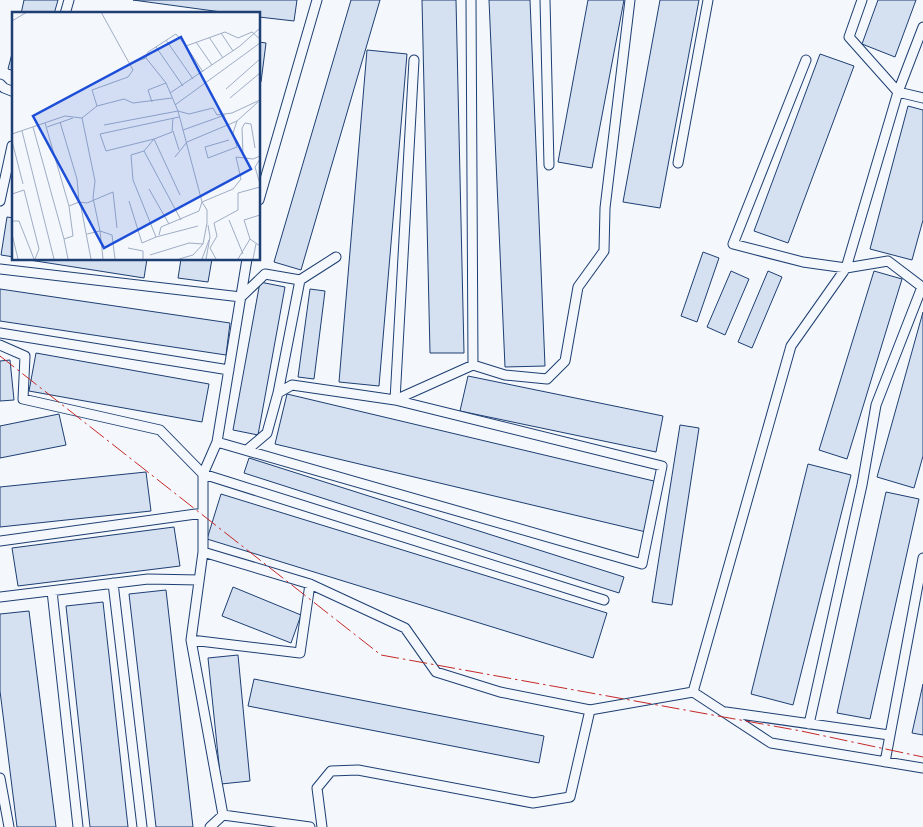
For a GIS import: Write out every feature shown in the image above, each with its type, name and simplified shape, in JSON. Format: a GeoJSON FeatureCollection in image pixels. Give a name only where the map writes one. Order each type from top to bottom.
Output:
{"type":"FeatureCollection","features":[{"type":"Feature","properties":{"kind":"lane"},"geometry":{"type":"LineString","coordinates":[[260,196],[316,0]]}},
{"type":"Feature","properties":{"kind":"lane"},"geometry":{"type":"LineString","coordinates":[[471,0],[473,365]]}},
{"type":"Feature","properties":{"kind":"lane"},"geometry":{"type":"LineString","coordinates":[[545,0],[549,165]]}},
{"type":"Feature","properties":{"kind":"lane"},"geometry":{"type":"LineString","coordinates":[[395,400],[473,365],[505,375],[547,379],[565,361],[578,287],[604,251],[606,208],[630,0]]}},
{"type":"Feature","properties":{"kind":"lane"},"geometry":{"type":"LineString","coordinates":[[678,163],[708,0]]}},
{"type":"Feature","properties":{"kind":"lane"},"geometry":{"type":"LineString","coordinates":[[862,0],[849,37],[898,92],[923,98]]}},
{"type":"Feature","properties":{"kind":"lane"},"geometry":{"type":"LineString","coordinates":[[693,692],[791,346],[846,268],[898,92],[923,27]]}},
{"type":"Feature","properties":{"kind":"lane"},"geometry":{"type":"LineString","coordinates":[[395,400],[414,60]]}},
{"type":"Feature","properties":{"kind":"lane"},"geometry":{"type":"LineString","coordinates":[[806,60],[732,244],[803,262],[846,268],[888,260],[922,287],[876,405],[862,485],[809,724]]}},
{"type":"Feature","properties":{"kind":"lane"},"geometry":{"type":"LineString","coordinates":[[0,201],[12,146]]}},
{"type":"Feature","properties":{"kind":"lane"},"geometry":{"type":"LineString","coordinates":[[241,297],[264,274],[300,280],[336,257]]}},
{"type":"Feature","properties":{"kind":"lane"},"geometry":{"type":"LineString","coordinates":[[223,815],[191,640],[203,552],[203,474],[218,442],[247,260]]}},
{"type":"Feature","properties":{"kind":"lane"},"geometry":{"type":"LineString","coordinates":[[0,269],[241,297]]}},
{"type":"Feature","properties":{"kind":"lane"},"geometry":{"type":"LineString","coordinates":[[247,450],[267,434],[278,393],[300,280]]}},
{"type":"Feature","properties":{"kind":"lane"},"geometry":{"type":"LineString","coordinates":[[0,332],[229,370]]}},
{"type":"Feature","properties":{"kind":"lane"},"geometry":{"type":"LineString","coordinates":[[0,345],[25,356],[23,399],[160,430],[203,474],[604,600]]}},
{"type":"Feature","properties":{"kind":"lane"},"geometry":{"type":"LineString","coordinates":[[218,442],[642,564],[662,466],[395,400],[292,385],[278,393]]}},
{"type":"Feature","properties":{"kind":"lane"},"geometry":{"type":"LineString","coordinates":[[0,541],[203,513]]}},
{"type":"Feature","properties":{"kind":"lane"},"geometry":{"type":"LineString","coordinates":[[203,552],[310,584],[405,628],[436,672],[500,692],[590,710],[693,692],[771,742],[923,768]]}},
{"type":"Feature","properties":{"kind":"lane"},"geometry":{"type":"LineString","coordinates":[[885,762],[923,558]]}},
{"type":"Feature","properties":{"kind":"lane"},"geometry":{"type":"LineString","coordinates":[[0,597],[148,579],[199,580]]}},
{"type":"Feature","properties":{"kind":"lane"},"geometry":{"type":"LineString","coordinates":[[113,583],[142,827]]}},
{"type":"Feature","properties":{"kind":"lane"},"geometry":{"type":"LineString","coordinates":[[191,640],[300,653],[310,584]]}},
{"type":"Feature","properties":{"kind":"lane"},"geometry":{"type":"LineString","coordinates":[[52,591],[78,827]]}},
{"type":"Feature","properties":{"kind":"lane"},"geometry":{"type":"LineString","coordinates":[[322,827],[317,788],[331,771],[358,770],[533,803],[570,797],[590,710]]}},
{"type":"Feature","properties":{"kind":"lane"},"geometry":{"type":"LineString","coordinates":[[722,711],[889,735]]}},
{"type":"Feature","properties":{"kind":"lane"},"geometry":{"type":"LineString","coordinates":[[0,778],[9,827]]}},
{"type":"Feature","properties":{"kind":"lane"},"geometry":{"type":"LineString","coordinates":[[210,827],[223,815]]}},
{"type":"Feature","properties":{"kind":"lane"},"geometry":{"type":"LineString","coordinates":[[223,815],[310,827]]}},
{"type":"Feature","properties":{"kind":"building"},"geometry":{"type":"Polygon","coordinates":[[[24,0],[58,0],[55,12],[21,12],[24,0]]]}},
{"type":"Feature","properties":{"kind":"building"},"geometry":{"type":"Polygon","coordinates":[[[133,0],[297,0],[294,21],[260,17],[260,12],[221,12],[133,0]]]}},
{"type":"Feature","properties":{"kind":"building"},"geometry":{"type":"Polygon","coordinates":[[[351,0],[380,0],[301,270],[274,262],[351,0]]]}},
{"type":"Feature","properties":{"kind":"building"},"geometry":{"type":"Polygon","coordinates":[[[422,0],[456,0],[464,353],[430,353],[422,0]]]}},
{"type":"Feature","properties":{"kind":"building"},"geometry":{"type":"Polygon","coordinates":[[[489,0],[530,0],[545,366],[505,367],[489,0]]]}},
{"type":"Feature","properties":{"kind":"building"},"geometry":{"type":"Polygon","coordinates":[[[588,0],[624,0],[592,168],[558,162],[588,0]]]}},
{"type":"Feature","properties":{"kind":"building"},"geometry":{"type":"Polygon","coordinates":[[[660,0],[699,0],[660,208],[623,202],[660,0]]]}},
{"type":"Feature","properties":{"kind":"building"},"geometry":{"type":"Polygon","coordinates":[[[878,0],[916,0],[895,57],[862,44],[878,0]]]}},
{"type":"Feature","properties":{"kind":"building"},"geometry":{"type":"Polygon","coordinates":[[[260,42],[266,43],[260,82],[260,42]]]}},
{"type":"Feature","properties":{"kind":"building"},"geometry":{"type":"Polygon","coordinates":[[[367,50],[407,54],[379,386],[339,382],[367,50]]]}},
{"type":"Feature","properties":{"kind":"building"},"geometry":{"type":"Polygon","coordinates":[[[12,54],[12,70],[8,69],[12,54]]]}},
{"type":"Feature","properties":{"kind":"building"},"geometry":{"type":"Polygon","coordinates":[[[820,54],[854,66],[788,243],[754,231],[820,54]]]}},
{"type":"Feature","properties":{"kind":"building"},"geometry":{"type":"Polygon","coordinates":[[[908,106],[923,110],[923,220],[912,260],[870,249],[908,106]]]}},
{"type":"Feature","properties":{"kind":"building"},"geometry":{"type":"Polygon","coordinates":[[[7,217],[12,218],[12,257],[1,255],[7,217]]]}},
{"type":"Feature","properties":{"kind":"building"},"geometry":{"type":"Polygon","coordinates":[[[703,252],[719,258],[697,322],[681,316],[703,252]]]}},
{"type":"Feature","properties":{"kind":"building"},"geometry":{"type":"Polygon","coordinates":[[[29,260],[147,260],[144,278],[29,260]]]}},
{"type":"Feature","properties":{"kind":"building"},"geometry":{"type":"Polygon","coordinates":[[[181,260],[212,260],[208,282],[178,278],[181,260]]]}},
{"type":"Feature","properties":{"kind":"building"},"geometry":{"type":"Polygon","coordinates":[[[731,271],[749,279],[725,335],[707,327],[731,271]]]}},
{"type":"Feature","properties":{"kind":"building"},"geometry":{"type":"Polygon","coordinates":[[[768,271],[782,277],[752,348],[738,342],[768,271]]]}},
{"type":"Feature","properties":{"kind":"building"},"geometry":{"type":"Polygon","coordinates":[[[874,271],[902,279],[847,459],[819,450],[874,271]]]}},
{"type":"Feature","properties":{"kind":"building"},"geometry":{"type":"Polygon","coordinates":[[[260,282],[285,287],[258,435],[233,430],[260,282]]]}},
{"type":"Feature","properties":{"kind":"building"},"geometry":{"type":"Polygon","coordinates":[[[0,289],[230,323],[226,355],[0,321],[0,289]]]}},
{"type":"Feature","properties":{"kind":"building"},"geometry":{"type":"Polygon","coordinates":[[[310,289],[325,291],[314,379],[298,377],[310,289]]]}},
{"type":"Feature","properties":{"kind":"building"},"geometry":{"type":"Polygon","coordinates":[[[923,312],[923,456],[914,488],[877,477],[923,312]]]}},
{"type":"Feature","properties":{"kind":"building"},"geometry":{"type":"Polygon","coordinates":[[[36,353],[209,384],[202,422],[29,391],[36,353]]]}},
{"type":"Feature","properties":{"kind":"building"},"geometry":{"type":"Polygon","coordinates":[[[10,360],[14,400],[0,401],[0,361],[10,360]]]}},
{"type":"Feature","properties":{"kind":"building"},"geometry":{"type":"Polygon","coordinates":[[[468,376],[663,416],[656,452],[460,411],[468,376]]]}},
{"type":"Feature","properties":{"kind":"building"},"geometry":{"type":"Polygon","coordinates":[[[287,394],[658,482],[646,532],[275,444],[287,394]]]}},
{"type":"Feature","properties":{"kind":"building"},"geometry":{"type":"Polygon","coordinates":[[[59,414],[66,445],[0,458],[0,426],[59,414]]]}},
{"type":"Feature","properties":{"kind":"building"},"geometry":{"type":"Polygon","coordinates":[[[680,425],[699,428],[672,605],[652,602],[680,425]]]}},
{"type":"Feature","properties":{"kind":"building"},"geometry":{"type":"Polygon","coordinates":[[[249,458],[624,577],[619,593],[244,473],[249,458]]]}},
{"type":"Feature","properties":{"kind":"building"},"geometry":{"type":"Polygon","coordinates":[[[808,464],[851,475],[793,705],[751,694],[808,464]]]}},
{"type":"Feature","properties":{"kind":"building"},"geometry":{"type":"Polygon","coordinates":[[[146,472],[151,511],[0,527],[0,487],[146,472]]]}},
{"type":"Feature","properties":{"kind":"building"},"geometry":{"type":"Polygon","coordinates":[[[886,492],[919,499],[870,719],[837,713],[886,492]]]}},
{"type":"Feature","properties":{"kind":"building"},"geometry":{"type":"Polygon","coordinates":[[[221,494],[607,613],[593,658],[207,539],[221,494]]]}},
{"type":"Feature","properties":{"kind":"building"},"geometry":{"type":"Polygon","coordinates":[[[174,527],[180,566],[18,586],[12,548],[174,527]]]}},
{"type":"Feature","properties":{"kind":"building"},"geometry":{"type":"Polygon","coordinates":[[[233,587],[301,615],[291,643],[222,616],[233,587]]]}},
{"type":"Feature","properties":{"kind":"building"},"geometry":{"type":"Polygon","coordinates":[[[166,590],[193,827],[156,827],[129,594],[166,590]]]}},
{"type":"Feature","properties":{"kind":"building"},"geometry":{"type":"Polygon","coordinates":[[[103,602],[128,827],[90,827],[66,606],[103,602]]]}},
{"type":"Feature","properties":{"kind":"building"},"geometry":{"type":"Polygon","coordinates":[[[29,611],[56,827],[17,827],[0,691],[0,614],[29,611]]]}},
{"type":"Feature","properties":{"kind":"building"},"geometry":{"type":"Polygon","coordinates":[[[238,655],[250,781],[221,784],[208,658],[238,655]]]}},
{"type":"Feature","properties":{"kind":"building"},"geometry":{"type":"Polygon","coordinates":[[[254,679],[544,736],[539,763],[248,706],[254,679]]]}},
{"type":"Feature","properties":{"kind":"building"},"geometry":{"type":"Polygon","coordinates":[[[923,684],[923,735],[912,733],[923,684]]]}},
{"type":"Feature","properties":{"kind":"power"},"geometry":{"type":"LineString","coordinates":[[0,356],[381,655],[801,731],[923,757]]}}]}
